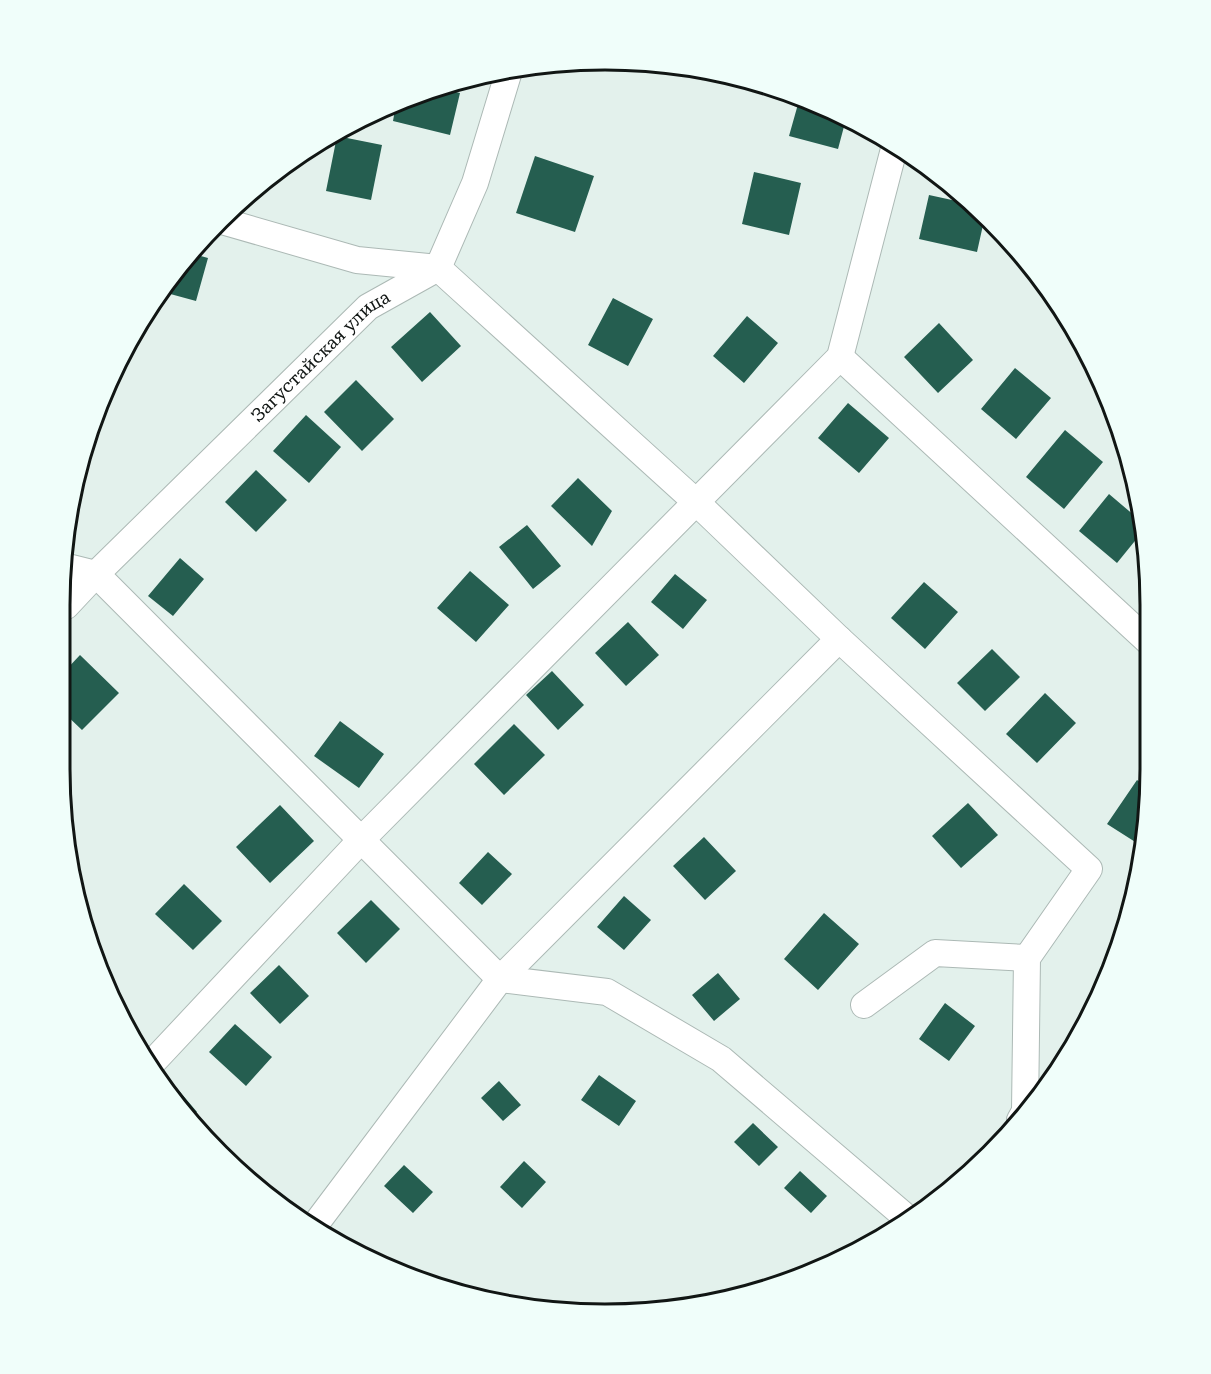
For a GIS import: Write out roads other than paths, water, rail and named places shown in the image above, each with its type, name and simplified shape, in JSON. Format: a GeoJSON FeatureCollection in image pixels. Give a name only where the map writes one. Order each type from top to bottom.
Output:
{"type":"FeatureCollection","features":[{"type":"Feature","properties":{"kind":"street"},"geometry":{"type":"LineString","coordinates":[[438,268],[475,183],[506,80]]}},
{"type":"Feature","properties":{"kind":"street"},"geometry":{"type":"LineString","coordinates":[[156,1058],[361,840],[840,357],[893,154]]}},
{"type":"Feature","properties":{"kind":"street"},"geometry":{"type":"LineString","coordinates":[[231,224],[357,260],[438,268],[696,502],[839,639],[1089,869],[1027,958],[1025,1100]]}},
{"type":"Feature","properties":{"kind":"street","name":"Загустайская улица"},"geometry":{"type":"LineString","coordinates":[[70,601],[368,307],[438,268]]}},
{"type":"Feature","properties":{"kind":"street"},"geometry":{"type":"LineString","coordinates":[[840,357],[1140,634]]}},
{"type":"Feature","properties":{"kind":"street"},"geometry":{"type":"LineString","coordinates":[[72,568],[96,574],[500,979],[607,992],[616,997],[722,1059],[902,1214]]}},
{"type":"Feature","properties":{"kind":"street"},"geometry":{"type":"LineString","coordinates":[[319,1220],[500,979],[839,639]]}},
{"type":"Feature","properties":{"kind":"street"},"geometry":{"type":"LineString","coordinates":[[864,1005],[935,953],[1027,958]]}}]}
